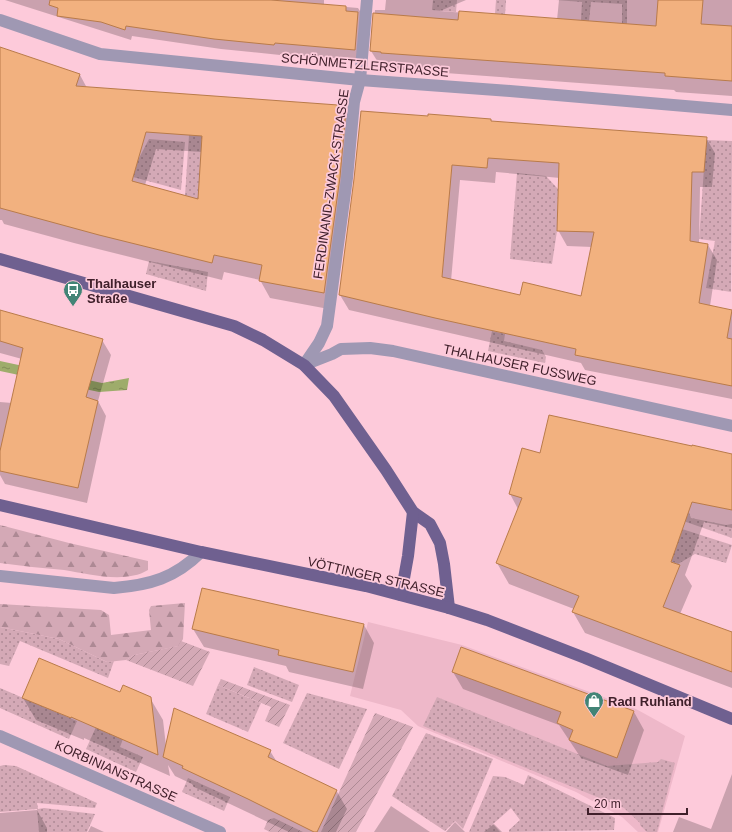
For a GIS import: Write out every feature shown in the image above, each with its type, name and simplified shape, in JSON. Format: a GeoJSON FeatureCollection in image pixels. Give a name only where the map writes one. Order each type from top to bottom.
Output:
{"type":"FeatureCollection","features":[{"type":"Feature","properties":{"kind":"main road"},"geometry":{"type":"LineString","coordinates":[[0,259],[234,326],[263,340],[304,365],[334,396],[413,512],[430,524],[440,544],[449,608]]}},
{"type":"Feature","properties":{"kind":"main road","name":"VÖTTINGER STRASSE"},"geometry":{"type":"LineString","coordinates":[[0,505],[201,552],[401,594],[449,608],[487,620],[579,655],[732,719]]}},
{"type":"Feature","properties":{"kind":"main road"},"geometry":{"type":"LineString","coordinates":[[401,594],[408,556],[413,512]]}},
{"type":"Feature","properties":{"kind":"street","name":"FERDINAND-ZWACK-STRASSE"},"geometry":{"type":"LineString","coordinates":[[304,365],[319,343],[327,326],[347,178],[354,102],[360,80],[367,0]]}},
{"type":"Feature","properties":{"kind":"street","name":"SCHÖNMETZLERSTRASSE"},"geometry":{"type":"LineString","coordinates":[[0,20],[100,54],[360,80],[732,110]]}},
{"type":"Feature","properties":{"kind":"street","name":"THALHAUSER FUSSWEG"},"geometry":{"type":"LineString","coordinates":[[304,365],[341,349],[358,348],[393,351],[732,426]]}},
{"type":"Feature","properties":{"kind":"street"},"geometry":{"type":"LineString","coordinates":[[0,576],[114,588],[130,587],[145,584],[176,573],[189,565],[201,552]]}},
{"type":"Feature","properties":{"kind":"street","name":"KORBINIANSTRASSE"},"geometry":{"type":"LineString","coordinates":[[0,736],[220,832]]}},
{"type":"Feature","properties":{"kind":"shaded area"},"geometry":{"type":"Polygon","coordinates":[[[368,622],[462,645],[636,709],[685,736],[658,832],[638,832],[622,817],[576,792],[418,726],[401,710],[350,696],[368,622]]]}},
{"type":"Feature","properties":{"kind":"green space"},"geometry":{"type":"Polygon","coordinates":[[[433,0],[457,0],[456,12],[432,10],[433,0]]]}},
{"type":"Feature","properties":{"kind":"green space"},"geometry":{"type":"Polygon","coordinates":[[[496,0],[506,0],[505,15],[495,14],[496,0]]]}},
{"type":"Feature","properties":{"kind":"green space"},"geometry":{"type":"Polygon","coordinates":[[[556,0],[627,0],[627,24],[622,23],[622,4],[591,2],[589,21],[581,20],[582,2],[556,0]]]}},
{"type":"Feature","properties":{"kind":"green space"},"geometry":{"type":"Polygon","coordinates":[[[189,135],[202,136],[205,201],[185,196],[189,135]]]}},
{"type":"Feature","properties":{"kind":"green space"},"geometry":{"type":"Polygon","coordinates":[[[149,139],[185,142],[181,190],[133,177],[137,162],[149,139]]]}},
{"type":"Feature","properties":{"kind":"green space"},"geometry":{"type":"Polygon","coordinates":[[[706,140],[732,141],[731,292],[706,288],[715,241],[699,239],[706,140]]]}},
{"type":"Feature","properties":{"kind":"green space"},"geometry":{"type":"Polygon","coordinates":[[[517,173],[546,176],[558,189],[557,231],[552,264],[510,259],[517,173]]]}},
{"type":"Feature","properties":{"kind":"green space"},"geometry":{"type":"Polygon","coordinates":[[[149,261],[208,272],[206,291],[146,274],[149,261]]]}},
{"type":"Feature","properties":{"kind":"green space"},"geometry":{"type":"Polygon","coordinates":[[[492,331],[505,334],[504,341],[542,350],[546,357],[545,363],[488,351],[492,331]]]}},
{"type":"Feature","properties":{"kind":"green space"},"geometry":{"type":"Polygon","coordinates":[[[688,510],[691,518],[726,525],[732,524],[732,538],[669,516],[688,510]]]}},
{"type":"Feature","properties":{"kind":"green space"},"geometry":{"type":"Polygon","coordinates":[[[0,525],[148,561],[148,570],[129,576],[107,577],[64,570],[0,563],[0,525]]]}},
{"type":"Feature","properties":{"kind":"green space"},"geometry":{"type":"Polygon","coordinates":[[[682,529],[732,545],[726,563],[695,554],[678,564],[650,553],[682,529]]]}},
{"type":"Feature","properties":{"kind":"green space"},"geometry":{"type":"Polygon","coordinates":[[[185,603],[183,639],[179,646],[134,655],[126,660],[107,662],[59,639],[0,627],[0,604],[101,610],[109,615],[111,635],[151,630],[149,610],[151,606],[185,603]]]}},
{"type":"Feature","properties":{"kind":"green space"},"geometry":{"type":"Polygon","coordinates":[[[0,627],[59,639],[107,662],[114,661],[108,678],[20,641],[9,666],[0,664],[0,627]]]}},
{"type":"Feature","properties":{"kind":"green space"},"geometry":{"type":"Polygon","coordinates":[[[181,641],[210,652],[193,686],[126,660],[134,655],[178,646],[181,641]]]}},
{"type":"Feature","properties":{"kind":"green space"},"geometry":{"type":"Polygon","coordinates":[[[254,667],[299,685],[292,702],[247,685],[254,667]]]}},
{"type":"Feature","properties":{"kind":"green space"},"geometry":{"type":"Polygon","coordinates":[[[221,679],[290,705],[279,727],[265,721],[271,707],[218,685],[221,679]]]}},
{"type":"Feature","properties":{"kind":"green space"},"geometry":{"type":"Polygon","coordinates":[[[218,685],[261,703],[248,732],[206,714],[218,685]]]}},
{"type":"Feature","properties":{"kind":"green space"},"geometry":{"type":"Polygon","coordinates":[[[0,688],[77,721],[69,739],[0,708],[0,688]]]}},
{"type":"Feature","properties":{"kind":"green space"},"geometry":{"type":"Polygon","coordinates":[[[307,693],[367,709],[339,769],[283,743],[307,693]]]}},
{"type":"Feature","properties":{"kind":"green space"},"geometry":{"type":"Polygon","coordinates":[[[437,697],[607,766],[658,762],[661,759],[675,763],[657,832],[647,832],[624,808],[423,726],[437,697]]]}},
{"type":"Feature","properties":{"kind":"green space"},"geometry":{"type":"Polygon","coordinates":[[[375,713],[413,727],[356,832],[321,832],[375,713]]]}},
{"type":"Feature","properties":{"kind":"green space"},"geometry":{"type":"Polygon","coordinates":[[[96,727],[123,739],[120,747],[143,757],[136,772],[86,749],[96,727]]]}},
{"type":"Feature","properties":{"kind":"green space"},"geometry":{"type":"Polygon","coordinates":[[[426,733],[493,759],[463,829],[455,821],[445,831],[392,796],[426,733]]]}},
{"type":"Feature","properties":{"kind":"green space"},"geometry":{"type":"Polygon","coordinates":[[[0,766],[16,766],[97,803],[95,808],[37,803],[38,809],[44,808],[95,814],[87,832],[39,832],[37,809],[0,812],[0,766]]]}},
{"type":"Feature","properties":{"kind":"green space"},"geometry":{"type":"Polygon","coordinates":[[[528,775],[615,818],[614,830],[509,832],[509,830],[520,820],[511,808],[493,824],[500,832],[469,832],[493,776],[505,777],[524,785],[528,775]]]}},
{"type":"Feature","properties":{"kind":"green space"},"geometry":{"type":"Polygon","coordinates":[[[188,778],[230,797],[224,811],[182,792],[188,778]]]}},
{"type":"Feature","properties":{"kind":"green space"},"geometry":{"type":"Polygon","coordinates":[[[274,818],[303,832],[270,832],[264,829],[268,820],[274,818]]]}},
{"type":"Feature","properties":{"kind":"water"},"geometry":{"type":"Polygon","coordinates":[[[0,361],[102,383],[129,378],[127,390],[99,392],[0,371],[0,361]]]}},
{"type":"Feature","properties":{"kind":"building"},"geometry":{"type":"Polygon","coordinates":[[[50,0],[271,0],[346,6],[346,11],[358,12],[355,50],[275,43],[274,45],[214,39],[126,26],[125,30],[101,22],[57,16],[58,8],[49,5],[50,0]]]}},
{"type":"Feature","properties":{"kind":"building"},"geometry":{"type":"Polygon","coordinates":[[[658,0],[703,0],[701,24],[732,26],[732,81],[665,76],[665,73],[370,51],[373,13],[458,20],[459,11],[656,26],[658,0]]]}},
{"type":"Feature","properties":{"kind":"building"},"geometry":{"type":"Polygon","coordinates":[[[0,47],[80,74],[76,86],[338,105],[338,109],[346,109],[340,177],[324,293],[259,281],[262,265],[214,255],[212,263],[99,235],[0,208],[0,47]],[[146,132],[132,181],[198,199],[202,136],[146,132]]]}},
{"type":"Feature","properties":{"kind":"building"},"geometry":{"type":"Polygon","coordinates":[[[361,111],[428,116],[428,114],[491,119],[491,121],[707,137],[704,172],[692,172],[690,241],[708,244],[699,303],[732,310],[727,338],[732,339],[732,386],[575,355],[576,349],[339,295],[361,111]],[[488,158],[487,168],[452,165],[442,277],[520,295],[523,282],[581,296],[594,232],[557,231],[559,163],[488,158]]]}},
{"type":"Feature","properties":{"kind":"building"},"geometry":{"type":"Polygon","coordinates":[[[0,310],[103,339],[86,397],[98,401],[78,488],[0,471],[0,451],[23,348],[0,341],[0,310]]]}},
{"type":"Feature","properties":{"kind":"building"},"geometry":{"type":"Polygon","coordinates":[[[549,415],[732,454],[732,510],[692,502],[671,562],[680,565],[663,607],[732,632],[732,672],[572,612],[579,596],[496,563],[522,498],[509,494],[522,448],[540,453],[549,415]]]}},
{"type":"Feature","properties":{"kind":"building"},"geometry":{"type":"Polygon","coordinates":[[[202,588],[364,624],[353,672],[278,655],[279,650],[192,629],[202,588]]]}},
{"type":"Feature","properties":{"kind":"building"},"geometry":{"type":"Polygon","coordinates":[[[461,647],[634,711],[617,758],[569,740],[573,730],[557,723],[561,712],[452,672],[461,647]]]}},
{"type":"Feature","properties":{"kind":"building"},"geometry":{"type":"Polygon","coordinates":[[[39,658],[120,692],[123,685],[151,697],[158,755],[71,717],[22,698],[39,658]]]}},
{"type":"Feature","properties":{"kind":"building"},"geometry":{"type":"Polygon","coordinates":[[[174,708],[271,750],[268,757],[337,790],[317,832],[314,832],[182,768],[183,766],[163,757],[174,708]]]}},
{"type":"Feature","properties":{"kind":"place","name":"Thalhauser Straße"},"geometry":{"type":"Point","coordinates":[73,307]}},
{"type":"Feature","properties":{"kind":"place","name":"Radl Ruhland"},"geometry":{"type":"Point","coordinates":[594,718]}}]}
